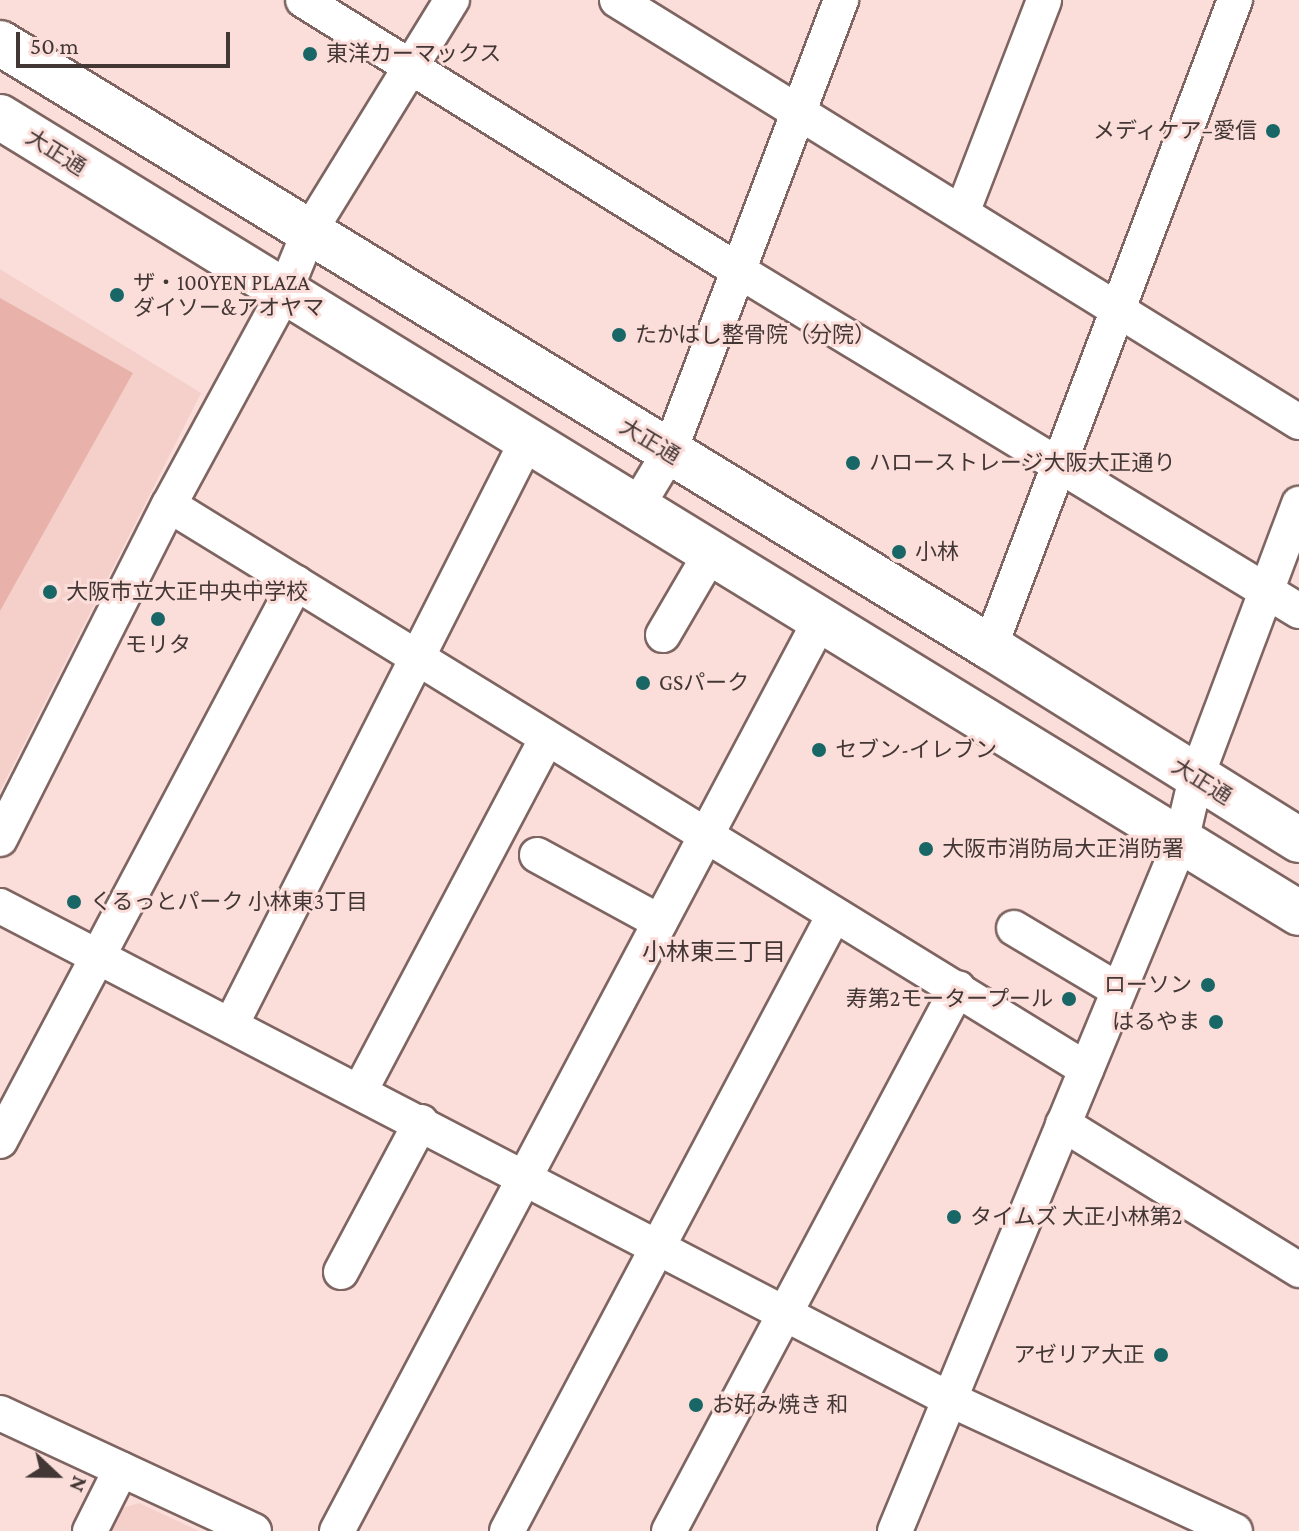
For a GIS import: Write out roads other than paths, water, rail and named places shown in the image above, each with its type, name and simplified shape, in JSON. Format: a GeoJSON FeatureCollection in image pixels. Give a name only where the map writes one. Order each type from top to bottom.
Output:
{"type":"FeatureCollection","features":[{"type":"Feature","properties":{"kind":"main road","name":"大正通"},"geometry":{"type":"LineString","coordinates":[[0,43],[990,647],[1299,840]]}},
{"type":"Feature","properties":{"kind":"main road","name":"大正通"},"geometry":{"type":"LineString","coordinates":[[0,117],[1299,913]]}},
{"type":"Feature","properties":{"kind":"street"},"geometry":{"type":"LineString","coordinates":[[303,0],[739,271],[1059,462],[1299,611]]}},
{"type":"Feature","properties":{"kind":"street"},"geometry":{"type":"LineString","coordinates":[[0,839],[169,505],[284,293],[309,232],[452,0]]}},
{"type":"Feature","properties":{"kind":"street"},"geometry":{"type":"LineString","coordinates":[[636,508],[669,453],[841,0]]}},
{"type":"Feature","properties":{"kind":"street"},"geometry":{"type":"LineString","coordinates":[[962,213],[1044,0]]}},
{"type":"Feature","properties":{"kind":"street"},"geometry":{"type":"LineString","coordinates":[[990,647],[1235,0]]}},
{"type":"Feature","properties":{"kind":"street"},"geometry":{"type":"LineString","coordinates":[[621,1],[1299,422]]}},
{"type":"Feature","properties":{"kind":"street"},"geometry":{"type":"LineString","coordinates":[[231,1025],[527,441]]}},
{"type":"Feature","properties":{"kind":"street"},"geometry":{"type":"LineString","coordinates":[[895,1531],[1181,841],[1196,778],[1299,504]]}},
{"type":"Feature","properties":{"kind":"street"},"geometry":{"type":"LineString","coordinates":[[169,505],[1086,1069]]}},
{"type":"Feature","properties":{"kind":"street"},"geometry":{"type":"LineString","coordinates":[[663,635],[711,553]]}},
{"type":"Feature","properties":{"kind":"street"},"geometry":{"type":"LineString","coordinates":[[0,1141],[296,583]]}},
{"type":"Feature","properties":{"kind":"street"},"geometry":{"type":"LineString","coordinates":[[337,1531],[821,619]]}},
{"type":"Feature","properties":{"kind":"street"},"geometry":{"type":"LineString","coordinates":[[360,1091],[547,738]]}},
{"type":"Feature","properties":{"kind":"street"},"geometry":{"type":"LineString","coordinates":[[537,855],[660,922]]}},
{"type":"Feature","properties":{"kind":"street"},"geometry":{"type":"LineString","coordinates":[[0,906],[524,1175],[949,1399],[1235,1531]]}},
{"type":"Feature","properties":{"kind":"street"},"geometry":{"type":"LineString","coordinates":[[507,1531],[834,915]]}},
{"type":"Feature","properties":{"kind":"street"},"geometry":{"type":"LineString","coordinates":[[1014,928],[1118,990]]}},
{"type":"Feature","properties":{"kind":"street"},"geometry":{"type":"LineString","coordinates":[[669,1531],[958,988]]}},
{"type":"Feature","properties":{"kind":"street"},"geometry":{"type":"LineString","coordinates":[[341,1272],[421,1122]]}},
{"type":"Feature","properties":{"kind":"street"},"geometry":{"type":"LineString","coordinates":[[1063,1124],[1299,1270]]}},
{"type":"Feature","properties":{"kind":"street"},"geometry":{"type":"LineString","coordinates":[[1,1415],[254,1531]]}},
{"type":"Feature","properties":{"kind":"street"},"geometry":{"type":"LineString","coordinates":[[90,1531],[121,1469]]}},
{"type":"Feature","properties":{"kind":"place","name":"東洋カーマックス"},"geometry":{"type":"Point","coordinates":[310,54]}},
{"type":"Feature","properties":{"kind":"place","name":"メディケア−愛信"},"geometry":{"type":"Point","coordinates":[1273,131]}},
{"type":"Feature","properties":{"kind":"place","name":"ザ・100YEN PLAZA ダイソー&アオヤマ"},"geometry":{"type":"Point","coordinates":[117,295]}},
{"type":"Feature","properties":{"kind":"place","name":"たかはし整骨院（分院）"},"geometry":{"type":"Point","coordinates":[619,335]}},
{"type":"Feature","properties":{"kind":"place","name":"ハローストレージ大阪大正通り"},"geometry":{"type":"Point","coordinates":[853,463]}},
{"type":"Feature","properties":{"kind":"place","name":"小林"},"geometry":{"type":"Point","coordinates":[899,552]}},
{"type":"Feature","properties":{"kind":"place","name":"大阪市立大正中央中学校"},"geometry":{"type":"Point","coordinates":[50,592]}},
{"type":"Feature","properties":{"kind":"place","name":"モリタ"},"geometry":{"type":"Point","coordinates":[158,619]}},
{"type":"Feature","properties":{"kind":"place","name":"GSパーク"},"geometry":{"type":"Point","coordinates":[643,683]}},
{"type":"Feature","properties":{"kind":"place","name":"セブン-イレブン"},"geometry":{"type":"Point","coordinates":[819,750]}},
{"type":"Feature","properties":{"kind":"place","name":"大阪市消防局大正消防署"},"geometry":{"type":"Point","coordinates":[926,849]}},
{"type":"Feature","properties":{"kind":"place","name":"くるっとパーク 小林東3丁目"},"geometry":{"type":"Point","coordinates":[74,902]}},
{"type":"Feature","properties":{"kind":"place","name":"ローソン"},"geometry":{"type":"Point","coordinates":[1208,985]}},
{"type":"Feature","properties":{"kind":"place","name":"寿第2モータープール"},"geometry":{"type":"Point","coordinates":[1069,999]}},
{"type":"Feature","properties":{"kind":"place","name":"はるやま"},"geometry":{"type":"Point","coordinates":[1216,1022]}},
{"type":"Feature","properties":{"kind":"place","name":"タイムズ 大正小林第2"},"geometry":{"type":"Point","coordinates":[954,1217]}},
{"type":"Feature","properties":{"kind":"place","name":"アゼリア大正"},"geometry":{"type":"Point","coordinates":[1161,1355]}},
{"type":"Feature","properties":{"kind":"place","name":"お好み焼き 和"},"geometry":{"type":"Point","coordinates":[696,1405]}},
{"type":"Feature","properties":{"kind":"district","name":"小林東三丁目"},"geometry":{"type":"Point","coordinates":[714,952]}}]}
